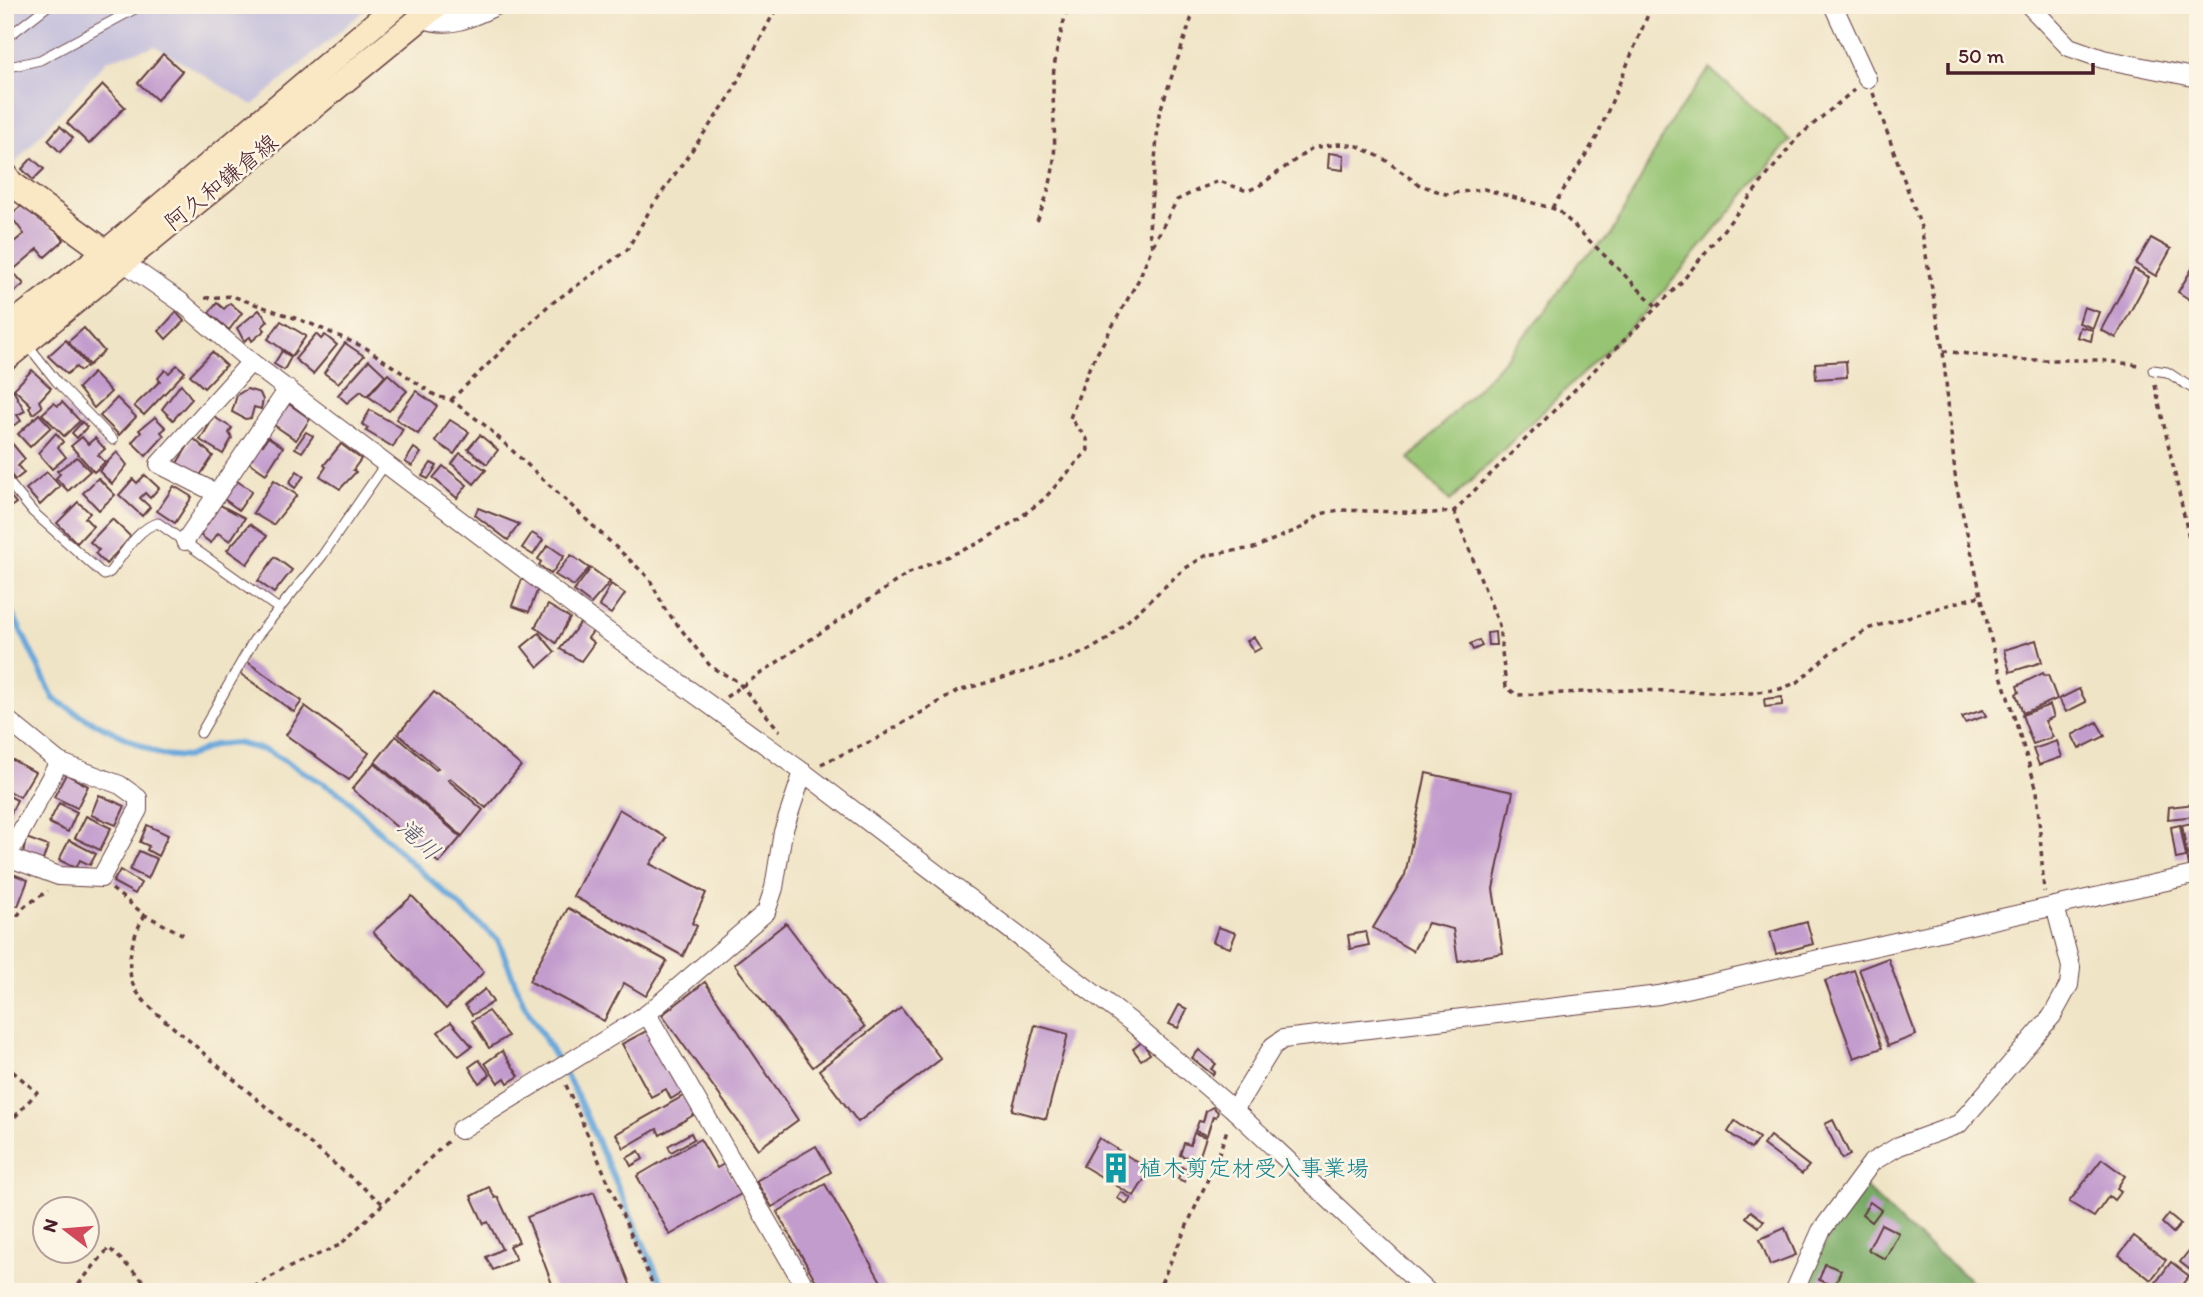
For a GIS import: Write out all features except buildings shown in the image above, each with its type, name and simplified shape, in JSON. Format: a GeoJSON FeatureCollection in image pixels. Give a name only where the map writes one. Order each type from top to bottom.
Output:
{"type":"FeatureCollection","features":[{"type":"Feature","properties":{"kind":"main road","name":"阿久和鎌倉線"},"geometry":{"type":"LineString","coordinates":[[115,257],[397,5]]}},
{"type":"Feature","properties":{"kind":"main road","name":"阿久和鎌倉線"},"geometry":{"type":"LineString","coordinates":[[5,359],[15,336],[430,12]]}},
{"type":"Feature","properties":{"kind":"main road"},"geometry":{"type":"LineString","coordinates":[[7,179],[115,257]]}},
{"type":"Feature","properties":{"kind":"street"},"geometry":{"type":"LineString","coordinates":[[430,12],[436,24],[455,23],[498,5]]}},
{"type":"Feature","properties":{"kind":"street"},"geometry":{"type":"LineString","coordinates":[[1833,5],[1867,79]]}},
{"type":"Feature","properties":{"kind":"street"},"geometry":{"type":"LineString","coordinates":[[2029,5],[2069,47],[2103,59],[2196,76]]}},
{"type":"Feature","properties":{"kind":"street"},"geometry":{"type":"LineString","coordinates":[[115,257],[181,302],[251,362],[387,462],[592,620],[803,772],[1130,1021],[1234,1110],[1428,1292]]}},
{"type":"Feature","properties":{"kind":"street"},"geometry":{"type":"LineString","coordinates":[[216,493],[159,464],[251,362]]}},
{"type":"Feature","properties":{"kind":"street"},"geometry":{"type":"LineString","coordinates":[[185,541],[288,389]]}},
{"type":"Feature","properties":{"kind":"street"},"geometry":{"type":"LineString","coordinates":[[5,718],[59,762],[120,785],[138,798],[138,810],[101,878],[59,876],[6,857],[59,762]]}},
{"type":"Feature","properties":{"kind":"street"},"geometry":{"type":"LineString","coordinates":[[460,1130],[576,1061],[647,1014],[766,912],[774,888],[783,832],[803,772]]}},
{"type":"Feature","properties":{"kind":"street"},"geometry":{"type":"LineString","coordinates":[[1234,1110],[1273,1046],[1283,1040],[1659,995],[2198,874]]}},
{"type":"Feature","properties":{"kind":"street"},"geometry":{"type":"LineString","coordinates":[[1794,1292],[1821,1231],[1872,1162],[1899,1146],[1959,1124],[2052,1016],[2069,985],[2071,967],[2050,907]]}},
{"type":"Feature","properties":{"kind":"street"},"geometry":{"type":"LineString","coordinates":[[647,1014],[808,1292]]}},
{"type":"Feature","properties":{"kind":"lane"},"geometry":{"type":"LineString","coordinates":[[5,39],[49,5]]}},
{"type":"Feature","properties":{"kind":"lane"},"geometry":{"type":"LineString","coordinates":[[5,68],[40,60],[142,5]]}},
{"type":"Feature","properties":{"kind":"lane"},"geometry":{"type":"LineString","coordinates":[[15,336],[113,440]]}},
{"type":"Feature","properties":{"kind":"lane"},"geometry":{"type":"LineString","coordinates":[[2153,370],[2167,372],[2198,392]]}},
{"type":"Feature","properties":{"kind":"lane"},"geometry":{"type":"LineString","coordinates":[[201,733],[254,640],[387,462]]}},
{"type":"Feature","properties":{"kind":"lane"},"geometry":{"type":"LineString","coordinates":[[5,478],[33,512],[104,575],[110,572],[150,525],[158,523],[279,609]]}},
{"type":"Feature","properties":{"kind":"path"},"geometry":{"type":"LineString","coordinates":[[451,400],[548,306],[627,250],[651,208],[729,98],[778,5]]}},
{"type":"Feature","properties":{"kind":"path"},"geometry":{"type":"LineString","coordinates":[[1037,221],[1051,189],[1057,151],[1053,82],[1068,5]]}},
{"type":"Feature","properties":{"kind":"path"},"geometry":{"type":"LineString","coordinates":[[1152,247],[1149,230],[1158,114],[1196,5]]}},
{"type":"Feature","properties":{"kind":"path"},"geometry":{"type":"LineString","coordinates":[[1552,208],[1597,137],[1652,5]]}},
{"type":"Feature","properties":{"kind":"path"},"geometry":{"type":"LineString","coordinates":[[803,772],[876,739],[958,691],[1068,659],[1089,650],[1108,639],[1184,569],[1207,555],[1254,548],[1301,527],[1320,514],[1339,510],[1433,513],[1454,511],[1658,308],[1798,138],[1867,79],[1921,226],[1943,351],[1956,484],[1979,596],[2037,790],[2050,907]]}},
{"type":"Feature","properties":{"kind":"path"},"geometry":{"type":"LineString","coordinates":[[713,707],[740,685],[907,573],[979,543],[1044,499],[1087,450],[1087,439],[1070,418],[1090,366],[1139,279],[1161,225],[1178,200],[1219,181],[1247,191],[1259,186],[1312,148],[1339,144],[1358,146],[1384,159],[1418,184],[1446,194],[1484,189],[1558,210],[1658,308]]}},
{"type":"Feature","properties":{"kind":"path"},"geometry":{"type":"LineString","coordinates":[[181,302],[232,296],[278,311],[366,348],[436,396],[451,400],[487,427],[649,578],[665,608],[711,667],[740,685],[781,732]]}},
{"type":"Feature","properties":{"kind":"path"},"geometry":{"type":"LineString","coordinates":[[1943,351],[2019,360],[2098,360],[2142,365],[2153,370],[2155,392],[2198,578]]}},
{"type":"Feature","properties":{"kind":"path"},"geometry":{"type":"LineString","coordinates":[[1454,511],[1499,625],[1506,687],[1517,695],[1630,690],[1751,693],[1780,689],[1798,682],[1829,653],[1870,628],[1979,596]]}},
{"type":"Feature","properties":{"kind":"path"},"geometry":{"type":"LineString","coordinates":[[5,932],[24,906],[75,877]]}},
{"type":"Feature","properties":{"kind":"path"},"geometry":{"type":"LineString","coordinates":[[101,878],[107,886],[145,915],[186,936]]}},
{"type":"Feature","properties":{"kind":"path"},"geometry":{"type":"LineString","coordinates":[[145,915],[135,930],[131,950],[134,988],[158,1013],[249,1094],[383,1204]]}},
{"type":"Feature","properties":{"kind":"path"},"geometry":{"type":"LineString","coordinates":[[5,1065],[37,1092],[5,1128]]}},
{"type":"Feature","properties":{"kind":"path"},"geometry":{"type":"LineString","coordinates":[[559,1071],[656,1292]]}},
{"type":"Feature","properties":{"kind":"path"},"geometry":{"type":"LineString","coordinates":[[1157,1292],[1217,1159],[1234,1110]]}},
{"type":"Feature","properties":{"kind":"path"},"geometry":{"type":"LineString","coordinates":[[245,1292],[282,1270],[340,1245],[460,1130]]}},
{"type":"Feature","properties":{"kind":"path"},"geometry":{"type":"LineString","coordinates":[[72,1292],[109,1248],[155,1292]]}},
{"type":"Feature","properties":{"kind":"shaded area"},"geometry":{"type":"Polygon","coordinates":[[[5,5],[371,5],[253,105],[155,46],[107,60],[10,169],[5,161],[5,5]]]}},
{"type":"Feature","properties":{"kind":"green space"},"geometry":{"type":"Polygon","coordinates":[[[1710,69],[1790,140],[1648,310],[1450,501],[1409,459],[1496,369],[1545,312],[1579,262],[1610,236],[1672,120],[1710,69]]]}},
{"type":"Feature","properties":{"kind":"green space"},"geometry":{"type":"Polygon","coordinates":[[[1864,1186],[1908,1229],[1985,1292],[1800,1292],[1832,1229],[1864,1186]]]}},
{"type":"Feature","properties":{"kind":"waterway","name":"滝川"},"geometry":{"type":"LineString","coordinates":[[5,598],[54,699],[85,718],[161,755],[187,757],[214,745],[236,743],[268,751],[343,795],[405,857],[498,940],[523,1002],[574,1089],[665,1292]]}},
{"type":"Feature","properties":{"kind":"place","name":"植木剪定材受入事業場"},"geometry":{"type":"Point","coordinates":[1116,1168]}}]}
